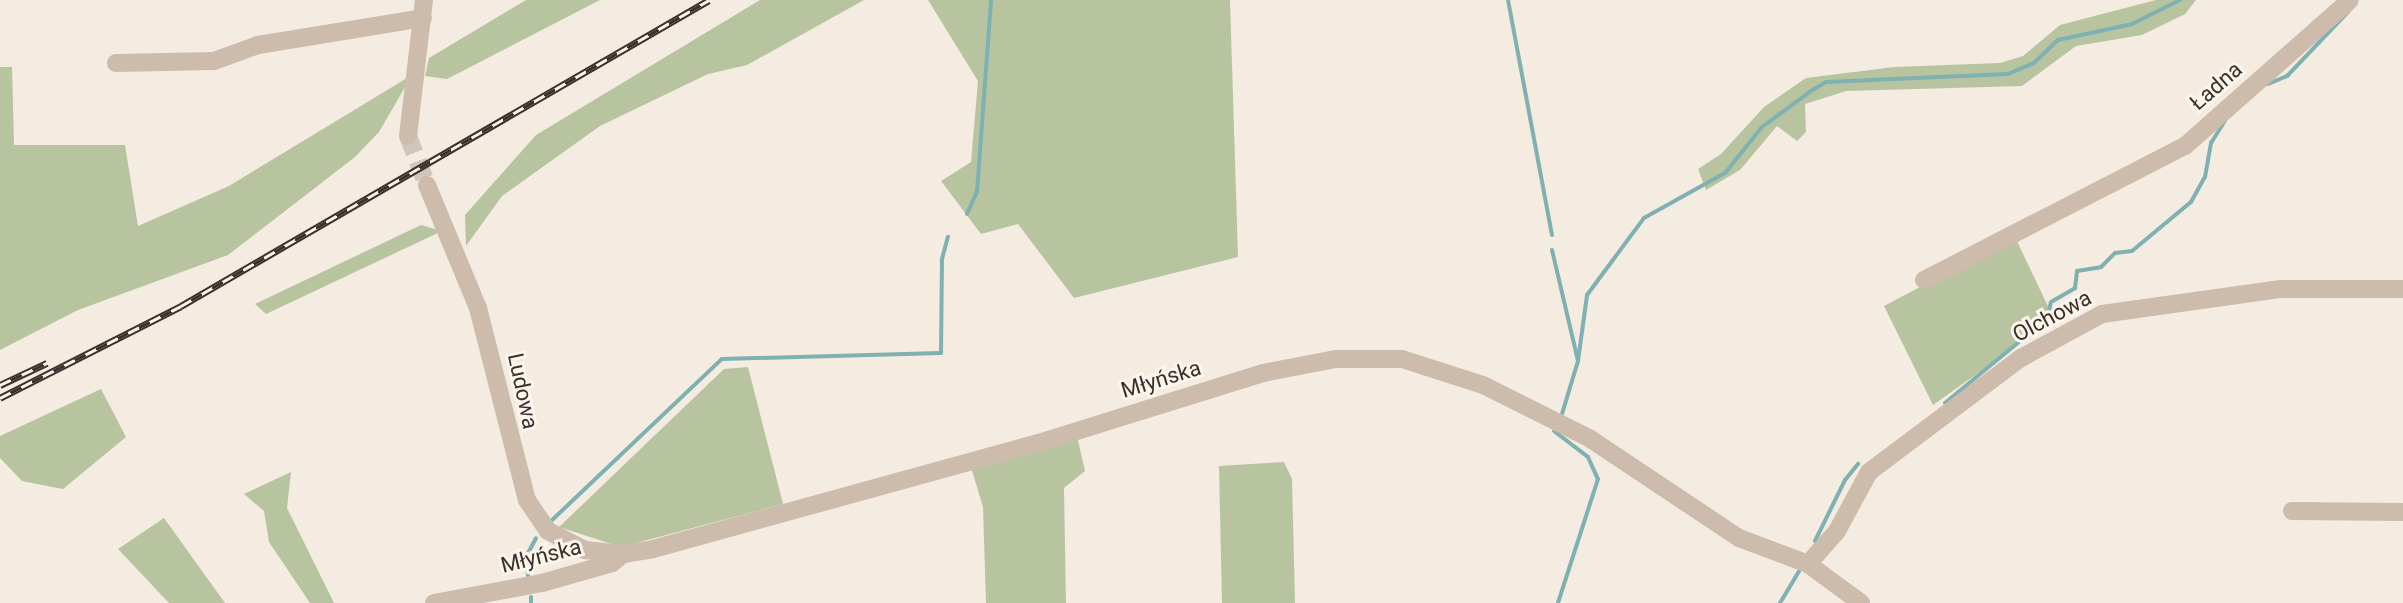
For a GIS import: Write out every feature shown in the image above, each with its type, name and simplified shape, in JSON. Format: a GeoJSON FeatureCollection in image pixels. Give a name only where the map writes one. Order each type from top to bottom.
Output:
{"type":"FeatureCollection","features":[{"type":"Feature","properties":{"kind":"street","name":"Ładna"},"geometry":{"type":"LineString","coordinates":[[1924,280],[2185,146],[2350,0]]}},
{"type":"Feature","properties":{"kind":"street"},"geometry":{"type":"LineString","coordinates":[[116,63],[214,61],[258,45],[424,9],[408,136]]}},
{"type":"Feature","properties":{"kind":"street","name":"Ludowa"},"geometry":{"type":"LineString","coordinates":[[427,185],[478,308],[513,462],[533,512],[561,540],[585,550],[623,554]]}},
{"type":"Feature","properties":{"kind":"street","name":"Olchowa"},"geometry":{"type":"LineString","coordinates":[[1808,564],[1837,531],[1869,472],[2021,358],[2102,314],[2281,289],[2403,289]]}},
{"type":"Feature","properties":{"kind":"street","name":"Młyńska"},"geometry":{"type":"LineString","coordinates":[[434,603],[542,583],[612,563],[623,554],[1048,440],[1263,373],[1336,359],[1402,359],[1483,385],[1589,438],[1739,538],[1808,564],[1861,603]]}},
{"type":"Feature","properties":{"kind":"street"},"geometry":{"type":"LineString","coordinates":[[2292,511],[2403,512]]}},
{"type":"Feature","properties":{"kind":"green space"},"geometry":{"type":"Polygon","coordinates":[[[526,0],[600,0],[447,79],[425,76],[429,58],[526,0]]]}},
{"type":"Feature","properties":{"kind":"green space"},"geometry":{"type":"Polygon","coordinates":[[[760,0],[864,0],[747,65],[708,74],[600,126],[502,196],[466,246],[465,215],[536,135],[760,0]]]}},
{"type":"Feature","properties":{"kind":"green space"},"geometry":{"type":"Polygon","coordinates":[[[928,0],[1230,0],[1238,257],[1074,298],[1018,224],[981,234],[941,181],[971,162],[978,81],[928,0]]]}},
{"type":"Feature","properties":{"kind":"green space"},"geometry":{"type":"Polygon","coordinates":[[[2156,0],[2196,0],[2185,14],[2142,35],[2076,46],[2022,86],[1846,91],[1805,104],[1806,132],[1797,141],[1777,126],[1740,170],[1706,190],[1698,169],[1721,154],[1764,107],[1806,78],[1894,67],[2000,63],[2023,56],[2060,25],[2156,0]]]}},
{"type":"Feature","properties":{"kind":"green space"},"geometry":{"type":"Polygon","coordinates":[[[0,67],[12,67],[14,145],[125,145],[138,226],[229,186],[412,75],[379,132],[355,157],[228,255],[78,310],[0,350],[0,67]]]}},
{"type":"Feature","properties":{"kind":"green space"},"geometry":{"type":"Polygon","coordinates":[[[421,225],[442,231],[266,314],[255,304],[421,225]]]}},
{"type":"Feature","properties":{"kind":"green space"},"geometry":{"type":"Polygon","coordinates":[[[2015,237],[2054,319],[1933,405],[1884,306],[2015,237]]]}},
{"type":"Feature","properties":{"kind":"green space"},"geometry":{"type":"Polygon","coordinates":[[[748,367],[783,504],[621,547],[559,527],[724,369],[748,367]]]}},
{"type":"Feature","properties":{"kind":"green space"},"geometry":{"type":"Polygon","coordinates":[[[101,389],[126,437],[63,489],[22,481],[0,458],[0,436],[101,389]]]}},
{"type":"Feature","properties":{"kind":"green space"},"geometry":{"type":"Polygon","coordinates":[[[1077,436],[1085,471],[1064,488],[1066,603],[986,603],[983,507],[971,467],[1077,436]]]}},
{"type":"Feature","properties":{"kind":"green space"},"geometry":{"type":"Polygon","coordinates":[[[1284,462],[1292,479],[1295,603],[1222,603],[1219,466],[1284,462]]]}},
{"type":"Feature","properties":{"kind":"green space"},"geometry":{"type":"Polygon","coordinates":[[[291,472],[287,508],[334,603],[310,603],[269,542],[264,511],[244,494],[291,472]]]}},
{"type":"Feature","properties":{"kind":"green space"},"geometry":{"type":"Polygon","coordinates":[[[164,518],[225,603],[169,603],[118,549],[164,518]]]}},
{"type":"Feature","properties":{"kind":"waterway"},"geometry":{"type":"LineString","coordinates":[[967,214],[977,192],[991,0]]}},
{"type":"Feature","properties":{"kind":"waterway"},"geometry":{"type":"LineString","coordinates":[[1508,0],[1552,235]]}},
{"type":"Feature","properties":{"kind":"waterway"},"geometry":{"type":"LineString","coordinates":[[1578,361],[1587,295],[1644,218],[1725,173],[1762,127],[1814,89],[1826,82],[2008,74],[2034,63],[2058,40],[2132,24],[2180,0]]}},
{"type":"Feature","properties":{"kind":"waterway"},"geometry":{"type":"LineString","coordinates":[[2268,84],[2287,76],[2349,11]]}},
{"type":"Feature","properties":{"kind":"waterway"},"geometry":{"type":"LineString","coordinates":[[1945,403],[2020,341],[2046,327],[2051,302],[2075,288],[2077,271],[2101,267],[2115,253],[2132,251],[2191,202],[2205,177],[2211,143],[2225,121]]}},
{"type":"Feature","properties":{"kind":"waterway"},"geometry":{"type":"LineString","coordinates":[[550,522],[722,359],[941,353],[942,259],[948,237]]}},
{"type":"Feature","properties":{"kind":"waterway"},"geometry":{"type":"LineString","coordinates":[[1552,250],[1578,361],[1562,414]]}},
{"type":"Feature","properties":{"kind":"waterway"},"geometry":{"type":"LineString","coordinates":[[1554,431],[1588,457],[1598,479],[1558,603]]}},
{"type":"Feature","properties":{"kind":"waterway"},"geometry":{"type":"LineString","coordinates":[[1815,541],[1845,480],[1858,464]]}},
{"type":"Feature","properties":{"kind":"waterway"},"geometry":{"type":"LineString","coordinates":[[528,576],[527,555],[536,538]]}},
{"type":"Feature","properties":{"kind":"waterway"},"geometry":{"type":"LineString","coordinates":[[1780,603],[1799,571]]}},
{"type":"Feature","properties":{"kind":"waterway"},"geometry":{"type":"LineString","coordinates":[[531,597],[531,603]]}},
{"type":"Feature","properties":{"kind":"tunnel"},"geometry":{"type":"LineString","coordinates":[[408,136],[427,185]]}},
{"type":"Feature","properties":{"kind":"railway"},"geometry":{"type":"LineString","coordinates":[[0,398],[181,306],[709,0]]}},
{"type":"Feature","properties":{"kind":"railway"},"geometry":{"type":"LineString","coordinates":[[0,385],[47,363]]}}]}
